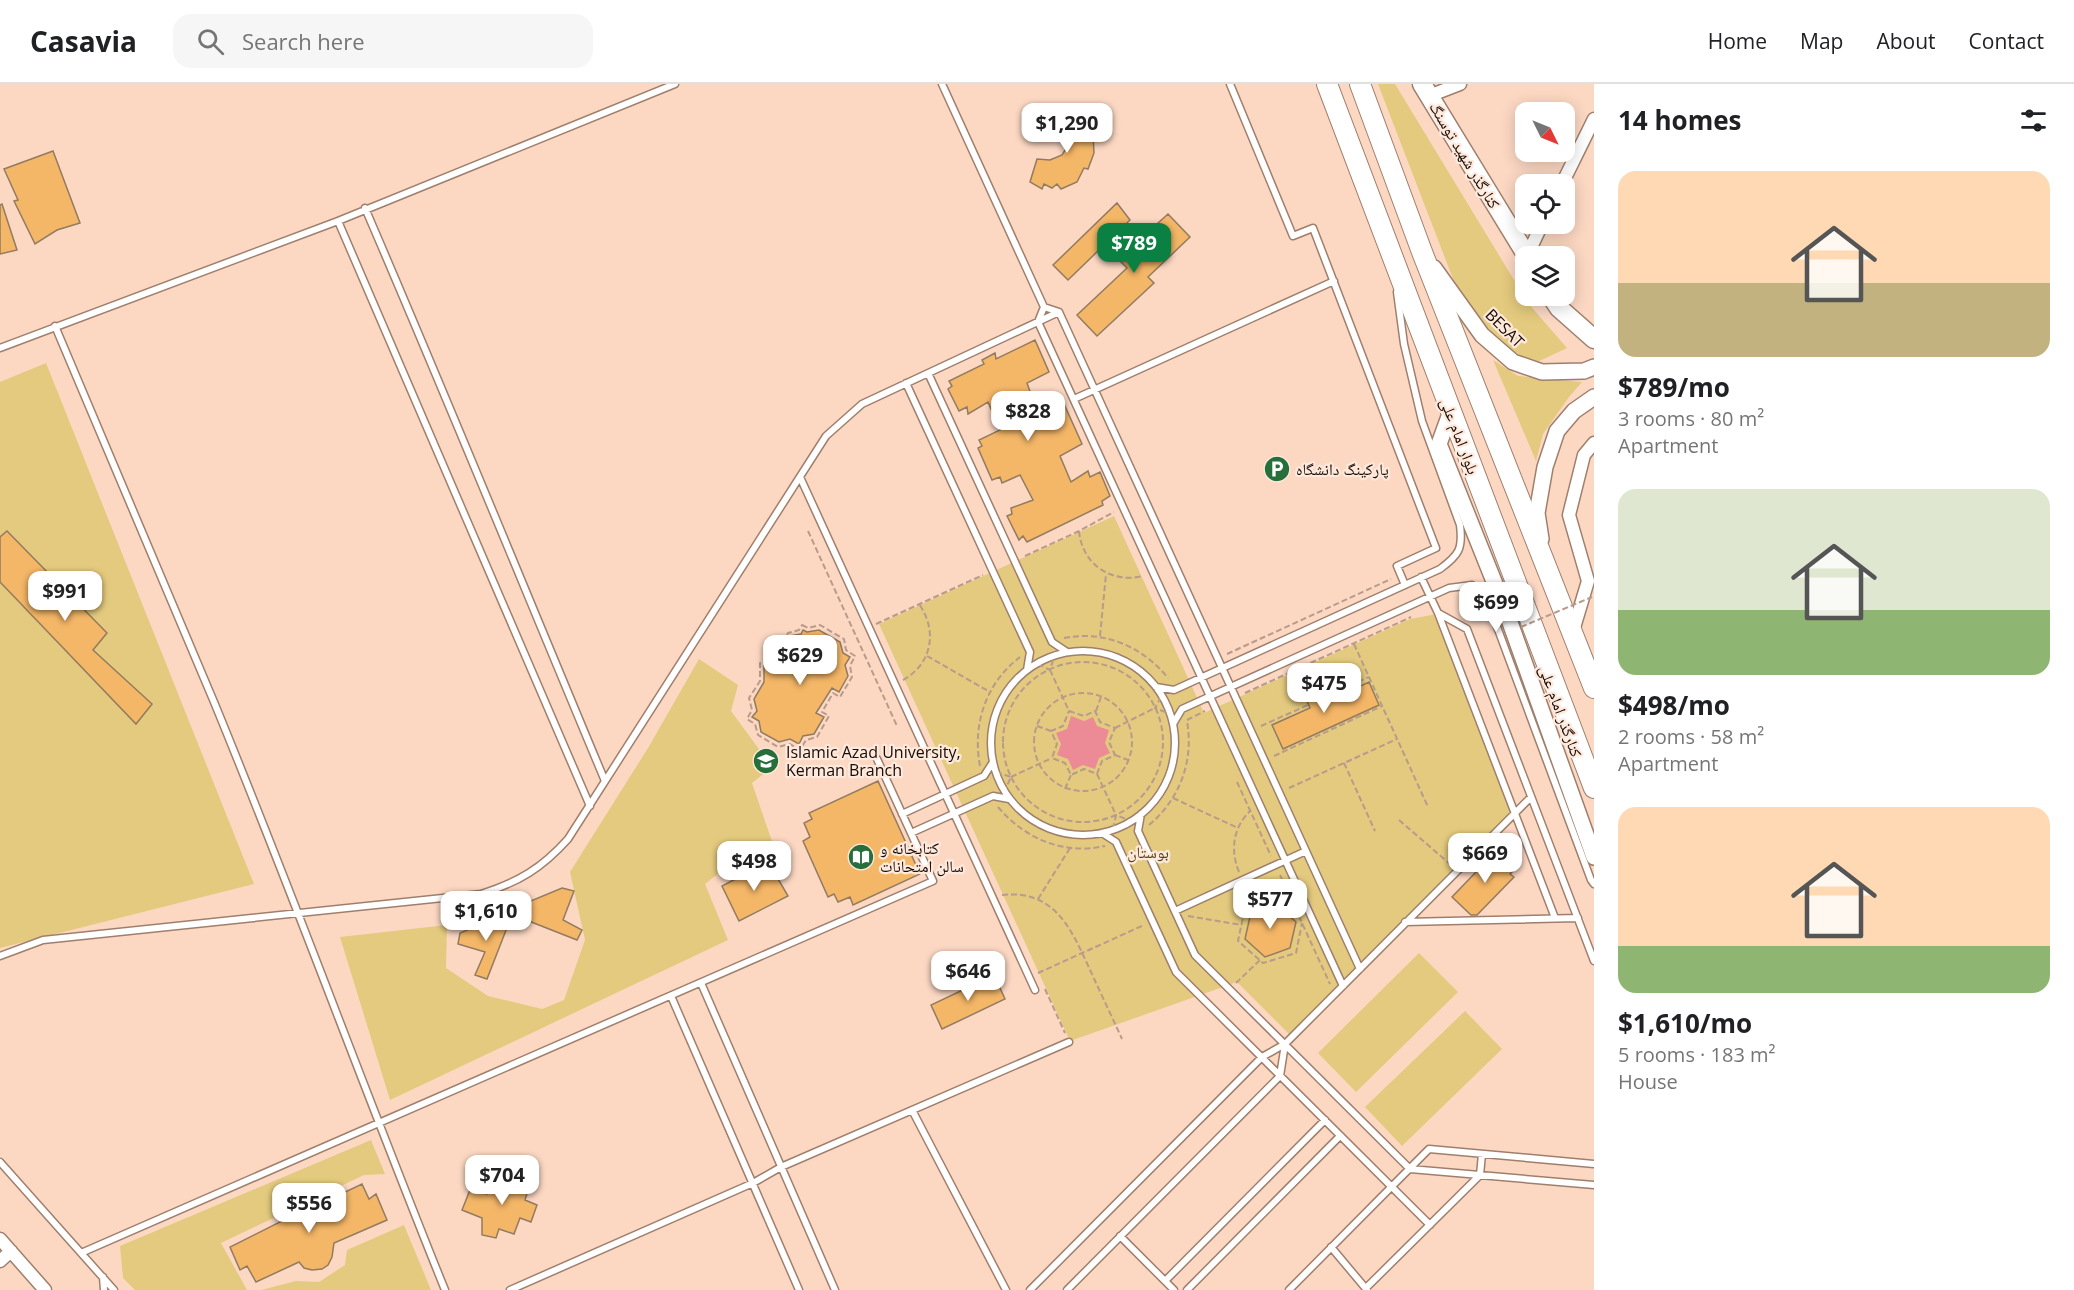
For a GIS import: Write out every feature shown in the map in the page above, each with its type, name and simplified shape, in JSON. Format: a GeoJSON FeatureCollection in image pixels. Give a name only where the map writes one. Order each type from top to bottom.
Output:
{"type":"FeatureCollection","features":[{"type":"Feature","properties":{"kind":"highway","name":"بلوار امام علی"},"geometry":{"type":"LineString","coordinates":[[1327,84],[1594,788]]}},
{"type":"Feature","properties":{"kind":"highway","name":"بلوار امام علی"},"geometry":{"type":"LineString","coordinates":[[1360,84],[1422,252],[1594,688]]}},
{"type":"Feature","properties":{"kind":"main road","name":"کنارگذر شهید توسنگ"},"geometry":{"type":"LineString","coordinates":[[1425,90],[1521,246]]}},
{"type":"Feature","properties":{"kind":"main road"},"geometry":{"type":"LineString","coordinates":[[1558,306],[1594,339]]}},
{"type":"Feature","properties":{"kind":"street"},"geometry":{"type":"LineString","coordinates":[[1425,90],[1460,84]]}},
{"type":"Feature","properties":{"kind":"street"},"geometry":{"type":"LineString","coordinates":[[1567,174],[1594,119]]}},
{"type":"Feature","properties":{"kind":"street","name":"BESAT"},"geometry":{"type":"LineString","coordinates":[[1422,252],[1482,335],[1513,363],[1542,372],[1584,371],[1594,367]]}},
{"type":"Feature","properties":{"kind":"street"},"geometry":{"type":"LineString","coordinates":[[1545,560],[1537,513],[1545,467],[1557,431],[1574,411],[1594,397]]}},
{"type":"Feature","properties":{"kind":"street","name":"کنارگذر امام علی"},"geometry":{"type":"LineString","coordinates":[[1451,411],[1439,444],[1507,614],[1594,857]]}},
{"type":"Feature","properties":{"kind":"street"},"geometry":{"type":"LineString","coordinates":[[1572,632],[1588,581],[1569,515],[1584,455],[1594,443]]}},
{"type":"Feature","properties":{"kind":"street"},"geometry":{"type":"LineString","coordinates":[[0,1239],[45,1290]]}},
{"type":"Feature","properties":{"kind":"street"},"geometry":{"type":"LineString","coordinates":[[0,1261],[11,1251]]}},
{"type":"Feature","properties":{"kind":"lane"},"geometry":{"type":"LineString","coordinates":[[0,348],[338,221],[365,208],[675,84]]}},
{"type":"Feature","properties":{"kind":"lane"},"geometry":{"type":"LineString","coordinates":[[942,84],[1044,307],[1038,322],[1343,986]]}},
{"type":"Feature","properties":{"kind":"lane"},"geometry":{"type":"LineString","coordinates":[[1230,84],[1293,236],[1313,228],[1436,548],[1396,566],[1405,585]]}},
{"type":"Feature","properties":{"kind":"lane"},"geometry":{"type":"LineString","coordinates":[[365,208],[605,781]]}},
{"type":"Feature","properties":{"kind":"lane"},"geometry":{"type":"LineString","coordinates":[[338,221],[590,806]]}},
{"type":"Feature","properties":{"kind":"lane"},"geometry":{"type":"LineString","coordinates":[[1163,692],[1174,690],[1440,569],[1454,558],[1462,543],[1460,525],[1422,421],[1404,344],[1393,258]]}},
{"type":"Feature","properties":{"kind":"lane"},"geometry":{"type":"LineString","coordinates":[[1074,399],[1334,281]]}},
{"type":"Feature","properties":{"kind":"lane"},"geometry":{"type":"LineString","coordinates":[[1044,307],[1059,312],[1360,969]]}},
{"type":"Feature","properties":{"kind":"lane"},"geometry":{"type":"LineString","coordinates":[[0,956],[44,939],[481,894],[507,886],[530,874],[568,839],[826,436],[862,404],[1059,312]]}},
{"type":"Feature","properties":{"kind":"lane"},"geometry":{"type":"LineString","coordinates":[[55,326],[214,702],[445,1290]]}},
{"type":"Feature","properties":{"kind":"lane"},"geometry":{"type":"LineString","coordinates":[[928,373],[1052,642],[1067,652]]}},
{"type":"Feature","properties":{"kind":"lane"},"geometry":{"type":"LineString","coordinates":[[906,383],[1030,652],[1027,670]]}},
{"type":"Feature","properties":{"kind":"lane"},"geometry":{"type":"LineString","coordinates":[[800,477],[1035,990]]}},
{"type":"Feature","properties":{"kind":"lane"},"geometry":{"type":"LineString","coordinates":[[1421,577],[1438,613],[1555,918]]}},
{"type":"Feature","properties":{"kind":"lane"},"geometry":{"type":"LineString","coordinates":[[1173,724],[1182,709],[1449,588],[1472,585],[1482,591],[1493,616],[1594,884]]}},
{"type":"Feature","properties":{"kind":"lane"},"geometry":{"type":"LineString","coordinates":[[1438,613],[1467,629],[1594,961]]}},
{"type":"Feature","properties":{"kind":"lane"},"geometry":{"type":"LineString","coordinates":[[1087,651],[1117,657],[1134,666],[1163,692],[1173,724],[1175,744],[1169,773],[1161,791],[1141,814],[1113,830],[1102,833],[1074,834],[1046,827],[1030,818],[1003,794],[992,771],[991,734],[995,716],[1008,690],[1037,663],[1067,652],[1087,651]]}},
{"type":"Feature","properties":{"kind":"lane"},"geometry":{"type":"LineString","coordinates":[[81,1253],[933,882],[877,759]]}},
{"type":"Feature","properties":{"kind":"lane"},"geometry":{"type":"LineString","coordinates":[[902,814],[992,771]]}},
{"type":"Feature","properties":{"kind":"lane"},"geometry":{"type":"LineString","coordinates":[[910,833],[993,796],[1003,794]]}},
{"type":"Feature","properties":{"kind":"lane"},"geometry":{"type":"LineString","coordinates":[[1030,1290],[1262,1057],[1285,1044],[1531,796]]}},
{"type":"Feature","properties":{"kind":"lane"},"geometry":{"type":"LineString","coordinates":[[1141,814],[1138,831],[1195,955],[1410,1168],[1594,1185]]}},
{"type":"Feature","properties":{"kind":"lane"},"geometry":{"type":"LineString","coordinates":[[1102,833],[1116,842],[1176,972],[1430,1225]]}},
{"type":"Feature","properties":{"kind":"lane"},"geometry":{"type":"LineString","coordinates":[[1175,910],[1306,851]]}},
{"type":"Feature","properties":{"kind":"lane"},"geometry":{"type":"LineString","coordinates":[[1406,922],[1578,918]]}},
{"type":"Feature","properties":{"kind":"lane"},"geometry":{"type":"LineString","coordinates":[[701,982],[835,1290]]}},
{"type":"Feature","properties":{"kind":"lane"},"geometry":{"type":"LineString","coordinates":[[671,996],[799,1290]]}},
{"type":"Feature","properties":{"kind":"lane"},"geometry":{"type":"LineString","coordinates":[[510,1290],[753,1183],[781,1167],[1069,1042]]}},
{"type":"Feature","properties":{"kind":"lane"},"geometry":{"type":"LineString","coordinates":[[1067,1290],[1280,1076],[1285,1044]]}},
{"type":"Feature","properties":{"kind":"lane"},"geometry":{"type":"LineString","coordinates":[[912,1110],[1006,1290]]}},
{"type":"Feature","properties":{"kind":"lane"},"geometry":{"type":"LineString","coordinates":[[1165,1281],[1325,1120]]}},
{"type":"Feature","properties":{"kind":"lane"},"geometry":{"type":"LineString","coordinates":[[1187,1290],[1341,1136]]}},
{"type":"Feature","properties":{"kind":"lane"},"geometry":{"type":"LineString","coordinates":[[1288,1290],[1429,1149],[1594,1164]]}},
{"type":"Feature","properties":{"kind":"lane"},"geometry":{"type":"LineString","coordinates":[[1331,1247],[1367,1289],[1480,1175],[1482,1154]]}},
{"type":"Feature","properties":{"kind":"lane"},"geometry":{"type":"LineString","coordinates":[[0,1162],[114,1290]]}},
{"type":"Feature","properties":{"kind":"lane"},"geometry":{"type":"LineString","coordinates":[[1120,1236],[1174,1290]]}},
{"type":"Feature","properties":{"kind":"lane"},"geometry":{"type":"LineString","coordinates":[[102,1277],[104,1290]]}},
{"type":"Feature","properties":{"kind":"path"},"geometry":{"type":"LineString","coordinates":[[1022,557],[1122,508]]}},
{"type":"Feature","properties":{"kind":"path"},"geometry":{"type":"LineString","coordinates":[[808,531],[897,726]]}},
{"type":"Feature","properties":{"kind":"path"},"geometry":{"type":"LineString","coordinates":[[1079,531],[1081,544],[1087,556],[1106,574],[1130,579],[1149,575]]}},
{"type":"Feature","properties":{"kind":"path"},"geometry":{"type":"LineString","coordinates":[[855,634],[985,574]]}},
{"type":"Feature","properties":{"kind":"path"},"geometry":{"type":"LineString","coordinates":[[1100,637],[1106,574]]}},
{"type":"Feature","properties":{"kind":"path"},"geometry":{"type":"LineString","coordinates":[[1521,627],[1592,597]]}},
{"type":"Feature","properties":{"kind":"path"},"geometry":{"type":"LineString","coordinates":[[903,680],[920,667],[931,642],[930,628],[919,604]]}},
{"type":"Feature","properties":{"kind":"path"},"geometry":{"type":"LineString","coordinates":[[802,625],[808,628],[820,625],[843,639],[846,650],[855,656],[850,666],[852,677],[840,697],[833,693],[822,712],[829,716],[817,737],[806,740],[800,750],[790,744],[778,747],[758,735],[755,724],[747,719],[752,710],[749,698],[760,681],[760,663],[775,654],[788,633],[799,630],[802,625]]}},
{"type":"Feature","properties":{"kind":"path"},"geometry":{"type":"LineString","coordinates":[[1050,670],[1059,639],[1080,636],[1100,637],[1130,646],[1148,657],[1169,680],[1155,708],[1115,728],[1109,742],[1115,755],[1128,760]]}},
{"type":"Feature","properties":{"kind":"path"},"geometry":{"type":"LineString","coordinates":[[1354,644],[1428,807]]}},
{"type":"Feature","properties":{"kind":"path"},"geometry":{"type":"LineString","coordinates":[[927,655],[990,692]]}},
{"type":"Feature","properties":{"kind":"path"},"geometry":{"type":"LineString","coordinates":[[1011,777],[980,766],[977,744],[981,712],[990,692],[1001,676],[1022,656],[1029,659]]}},
{"type":"Feature","properties":{"kind":"path"},"geometry":{"type":"LineString","coordinates":[[1037,663],[1050,670],[1069,711],[1063,726],[1051,731],[1037,726]]}},
{"type":"Feature","properties":{"kind":"path"},"geometry":{"type":"LineString","coordinates":[[1083,663],[1105,666],[1126,675],[1143,690],[1155,708],[1159,719],[1162,753],[1155,775],[1143,794],[1116,815],[1083,822],[1050,816],[1023,796],[1011,777],[1003,744],[1006,721],[1022,691],[1031,682],[1050,670],[1083,663]]}},
{"type":"Feature","properties":{"kind":"path"},"geometry":{"type":"LineString","coordinates":[[1325,696],[1369,677]]}},
{"type":"Feature","properties":{"kind":"path"},"geometry":{"type":"LineString","coordinates":[[1082,693],[1101,697],[1117,706],[1127,722],[1132,741],[1128,760],[1118,776],[1103,787],[1084,792],[1065,789],[1050,779],[1038,764],[1034,745],[1037,726],[1047,709],[1063,698],[1082,693]]}},
{"type":"Feature","properties":{"kind":"path"},"geometry":{"type":"LineString","coordinates":[[1069,711],[1084,716],[1095,711],[1101,697]]}},
{"type":"Feature","properties":{"kind":"path"},"geometry":{"type":"LineString","coordinates":[[1261,726],[1308,705]]}},
{"type":"Feature","properties":{"kind":"path"},"geometry":{"type":"LineString","coordinates":[[1274,756],[1382,706]]}},
{"type":"Feature","properties":{"kind":"path"},"geometry":{"type":"LineString","coordinates":[[1155,708],[1170,714]]}},
{"type":"Feature","properties":{"kind":"path"},"geometry":{"type":"LineString","coordinates":[[1095,711],[1100,723],[1115,728]]}},
{"type":"Feature","properties":{"kind":"path"},"geometry":{"type":"LineString","coordinates":[[1116,815],[1146,828],[1173,798],[1182,780],[1189,750],[1187,720],[1178,717]]}},
{"type":"Feature","properties":{"kind":"path"},"geometry":{"type":"LineString","coordinates":[[1051,731],[1057,744],[1052,758]]}},
{"type":"Feature","properties":{"kind":"path"},"geometry":{"type":"LineString","coordinates":[[1289,788],[1397,739]]}},
{"type":"Feature","properties":{"kind":"path"},"geometry":{"type":"LineString","coordinates":[[1113,830],[1116,815],[1098,774],[1102,761],[1115,755]]}},
{"type":"Feature","properties":{"kind":"path"},"geometry":{"type":"LineString","coordinates":[[1071,775],[1065,763],[1052,758],[1011,777],[998,806],[1020,829],[1049,843],[1070,848],[1090,848],[1109,845],[1111,838]]}},
{"type":"Feature","properties":{"kind":"path"},"geometry":{"type":"LineString","coordinates":[[1344,763],[1375,831]]}},
{"type":"Feature","properties":{"kind":"path"},"geometry":{"type":"LineString","coordinates":[[1065,789],[1071,775],[1084,769],[1098,774]]}},
{"type":"Feature","properties":{"kind":"path"},"geometry":{"type":"LineString","coordinates":[[1237,782],[1334,994]]}},
{"type":"Feature","properties":{"kind":"path"},"geometry":{"type":"LineString","coordinates":[[1173,798],[1238,828]]}},
{"type":"Feature","properties":{"kind":"path"},"geometry":{"type":"LineString","coordinates":[[1244,879],[1239,872],[1234,853],[1234,840],[1238,828],[1250,812]]}},
{"type":"Feature","properties":{"kind":"path"},"geometry":{"type":"LineString","coordinates":[[1399,820],[1457,870]]}},
{"type":"Feature","properties":{"kind":"path"},"geometry":{"type":"LineString","coordinates":[[1038,899],[1070,848]]}},
{"type":"Feature","properties":{"kind":"path"},"geometry":{"type":"LineString","coordinates":[[1002,895],[1024,895],[1038,899],[1061,916],[1082,953],[1122,1039]]}},
{"type":"Feature","properties":{"kind":"path"},"geometry":{"type":"LineString","coordinates":[[1299,916],[1278,897],[1245,908],[1238,941],[1263,963],[1296,953],[1302,923]]}},
{"type":"Feature","properties":{"kind":"path"},"geometry":{"type":"LineString","coordinates":[[1197,911],[1186,916],[1242,924]]}},
{"type":"Feature","properties":{"kind":"path"},"geometry":{"type":"LineString","coordinates":[[1038,973],[1145,924]]}},
{"type":"Feature","properties":{"kind":"path"},"geometry":{"type":"LineString","coordinates":[[1229,976],[1236,983],[1260,960]]}},
{"type":"Feature","properties":{"kind":"green space"},"geometry":{"type":"Polygon","coordinates":[[[1378,84],[1395,84],[1515,282],[1515,306],[1531,306],[1567,348],[1533,364],[1500,342],[1460,297],[1378,84]]]}},
{"type":"Feature","properties":{"kind":"green space"},"geometry":{"type":"Polygon","coordinates":[[[1493,360],[1518,376],[1582,382],[1543,434],[1536,461],[1493,360]]]}},
{"type":"Feature","properties":{"kind":"green space"},"geometry":{"type":"Polygon","coordinates":[[[46,363],[254,884],[0,948],[0,382],[46,363]]]}},
{"type":"Feature","properties":{"kind":"green space","name":"بوستان"},"geometry":{"type":"Polygon","coordinates":[[[1114,516],[1204,713],[1410,619],[1437,614],[1513,813],[1291,1036],[1237,982],[1070,1041],[879,624],[1114,516]]]}},
{"type":"Feature","properties":{"kind":"green space"},"geometry":{"type":"Polygon","coordinates":[[[699,659],[738,685],[731,711],[772,767],[752,783],[776,853],[724,869],[705,884],[728,940],[390,1100],[340,937],[447,925],[446,968],[488,996],[542,1009],[564,1000],[585,940],[570,872],[648,748],[699,659]]]}},
{"type":"Feature","properties":{"kind":"green space"},"geometry":{"type":"Polygon","coordinates":[[[1419,953],[1458,992],[1356,1092],[1318,1053],[1419,953]]]}},
{"type":"Feature","properties":{"kind":"green space"},"geometry":{"type":"Polygon","coordinates":[[[1465,1011],[1502,1049],[1402,1146],[1365,1107],[1465,1011]]]}},
{"type":"Feature","properties":{"kind":"green space"},"geometry":{"type":"Polygon","coordinates":[[[371,1140],[385,1174],[364,1175],[221,1243],[247,1290],[135,1290],[123,1278],[120,1246],[371,1140]]]}},
{"type":"Feature","properties":{"kind":"green space"},"geometry":{"type":"Polygon","coordinates":[[[404,1225],[431,1290],[261,1290],[296,1281],[319,1282],[345,1265],[347,1250],[404,1225]]]}},
{"type":"Feature","properties":{"kind":"shaded area"},"geometry":{"type":"Polygon","coordinates":[[[1071,716],[1084,721],[1093,717],[1097,726],[1109,730],[1105,743],[1110,753],[1099,758],[1095,769],[1083,765],[1073,770],[1068,759],[1057,755],[1061,744],[1056,733],[1067,729],[1071,716]]]}},
{"type":"Feature","properties":{"kind":"building"},"geometry":{"type":"Polygon","coordinates":[[[1061,107],[1074,113],[1087,125],[1093,135],[1094,153],[1088,169],[1084,168],[1077,182],[1061,189],[1057,184],[1052,188],[1044,184],[1042,189],[1030,182],[1037,159],[1050,160],[1062,155],[1067,147],[1062,132],[1052,128],[1061,107]]]}},
{"type":"Feature","properties":{"kind":"building"},"geometry":{"type":"Polygon","coordinates":[[[53,151],[80,223],[57,230],[35,244],[14,201],[18,200],[4,169],[53,151]]]}},
{"type":"Feature","properties":{"kind":"building"},"geometry":{"type":"Polygon","coordinates":[[[1117,203],[1130,220],[1068,280],[1053,265],[1117,203]]]}},
{"type":"Feature","properties":{"kind":"building"},"geometry":{"type":"Polygon","coordinates":[[[2,204],[17,250],[0,254],[0,205],[2,204]]]}},
{"type":"Feature","properties":{"kind":"building"},"geometry":{"type":"Polygon","coordinates":[[[1168,214],[1190,237],[1148,277],[1154,283],[1097,336],[1077,315],[1127,268],[1118,259],[1168,214]]]}},
{"type":"Feature","properties":{"kind":"building"},"geometry":{"type":"Polygon","coordinates":[[[1035,340],[1049,372],[1027,383],[1038,414],[1064,404],[1082,444],[1060,456],[1071,482],[1088,471],[1090,477],[1100,472],[1110,496],[1102,501],[1103,505],[1027,542],[1023,536],[1019,540],[1007,516],[1012,514],[1011,508],[1033,500],[1020,475],[1002,483],[1000,477],[992,480],[978,448],[982,446],[979,440],[1000,430],[988,402],[968,414],[967,407],[959,411],[948,389],[952,386],[949,381],[984,364],[982,360],[995,353],[996,359],[1035,340]]]}},
{"type":"Feature","properties":{"kind":"building"},"geometry":{"type":"Polygon","coordinates":[[[7,531],[107,633],[93,650],[152,704],[136,724],[0,582],[0,537],[7,531]]]}},
{"type":"Feature","properties":{"kind":"building"},"geometry":{"type":"Polygon","coordinates":[[[803,630],[807,632],[819,630],[840,642],[843,653],[850,657],[845,665],[848,676],[839,692],[832,688],[816,713],[824,717],[814,734],[803,736],[799,744],[790,739],[779,742],[761,732],[759,721],[752,717],[757,711],[754,699],[764,682],[764,666],[778,657],[790,636],[801,634],[803,630]]]}},
{"type":"Feature","properties":{"kind":"building"},"geometry":{"type":"Polygon","coordinates":[[[1369,682],[1379,705],[1283,749],[1272,725],[1310,708],[1304,695],[1321,688],[1327,702],[1369,682]]]}},
{"type":"Feature","properties":{"kind":"building","name":"کتابخانه و سالن امتحانات"},"geometry":{"type":"Polygon","coordinates":[[[878,781],[920,874],[853,905],[850,897],[838,902],[834,894],[828,897],[803,841],[810,837],[804,823],[812,819],[809,813],[878,781]]]}},
{"type":"Feature","properties":{"kind":"building"},"geometry":{"type":"Polygon","coordinates":[[[1499,848],[1507,856],[1503,860],[1514,870],[1510,874],[1514,877],[1477,915],[1471,915],[1452,897],[1499,848]]]}},
{"type":"Feature","properties":{"kind":"building"},"geometry":{"type":"Polygon","coordinates":[[[770,865],[788,896],[739,921],[722,886],[770,865]]]}},
{"type":"Feature","properties":{"kind":"building"},"geometry":{"type":"Polygon","coordinates":[[[562,888],[574,891],[563,920],[582,930],[577,940],[516,916],[521,905],[562,888]]]}},
{"type":"Feature","properties":{"kind":"building"},"geometry":{"type":"Polygon","coordinates":[[[1276,904],[1296,922],[1290,948],[1265,957],[1245,939],[1251,912],[1276,904]]]}},
{"type":"Feature","properties":{"kind":"building"},"geometry":{"type":"Polygon","coordinates":[[[500,916],[510,920],[487,979],[475,975],[485,952],[458,944],[460,933],[500,916]]]}},
{"type":"Feature","properties":{"kind":"building"},"geometry":{"type":"Polygon","coordinates":[[[994,975],[1005,999],[942,1029],[931,1005],[994,975]]]}},
{"type":"Feature","properties":{"kind":"building"},"geometry":{"type":"Polygon","coordinates":[[[511,1171],[532,1178],[525,1200],[537,1205],[531,1222],[520,1218],[514,1234],[499,1229],[496,1238],[482,1235],[482,1218],[462,1210],[470,1190],[487,1194],[505,1183],[511,1171]]]}},
{"type":"Feature","properties":{"kind":"building"},"geometry":{"type":"Polygon","coordinates":[[[362,1184],[369,1199],[376,1194],[387,1220],[334,1243],[328,1265],[322,1269],[312,1270],[304,1268],[299,1262],[256,1282],[247,1266],[240,1270],[230,1247],[284,1220],[281,1216],[315,1202],[316,1206],[362,1184]]]}},
{"type":"Feature","properties":{"kind":"place","name":"پارکینگ دانشگاه"},"geometry":{"type":"Point","coordinates":[1277,469]}},
{"type":"Feature","properties":{"kind":"place","name":"Islamic Azad University, Kerman Branch"},"geometry":{"type":"Point","coordinates":[766,761]}},
{"type":"Feature","properties":{"kind":"place","name":"کتابخانه و سالن امتحانات"},"geometry":{"type":"Point","coordinates":[861,857]}}]}
